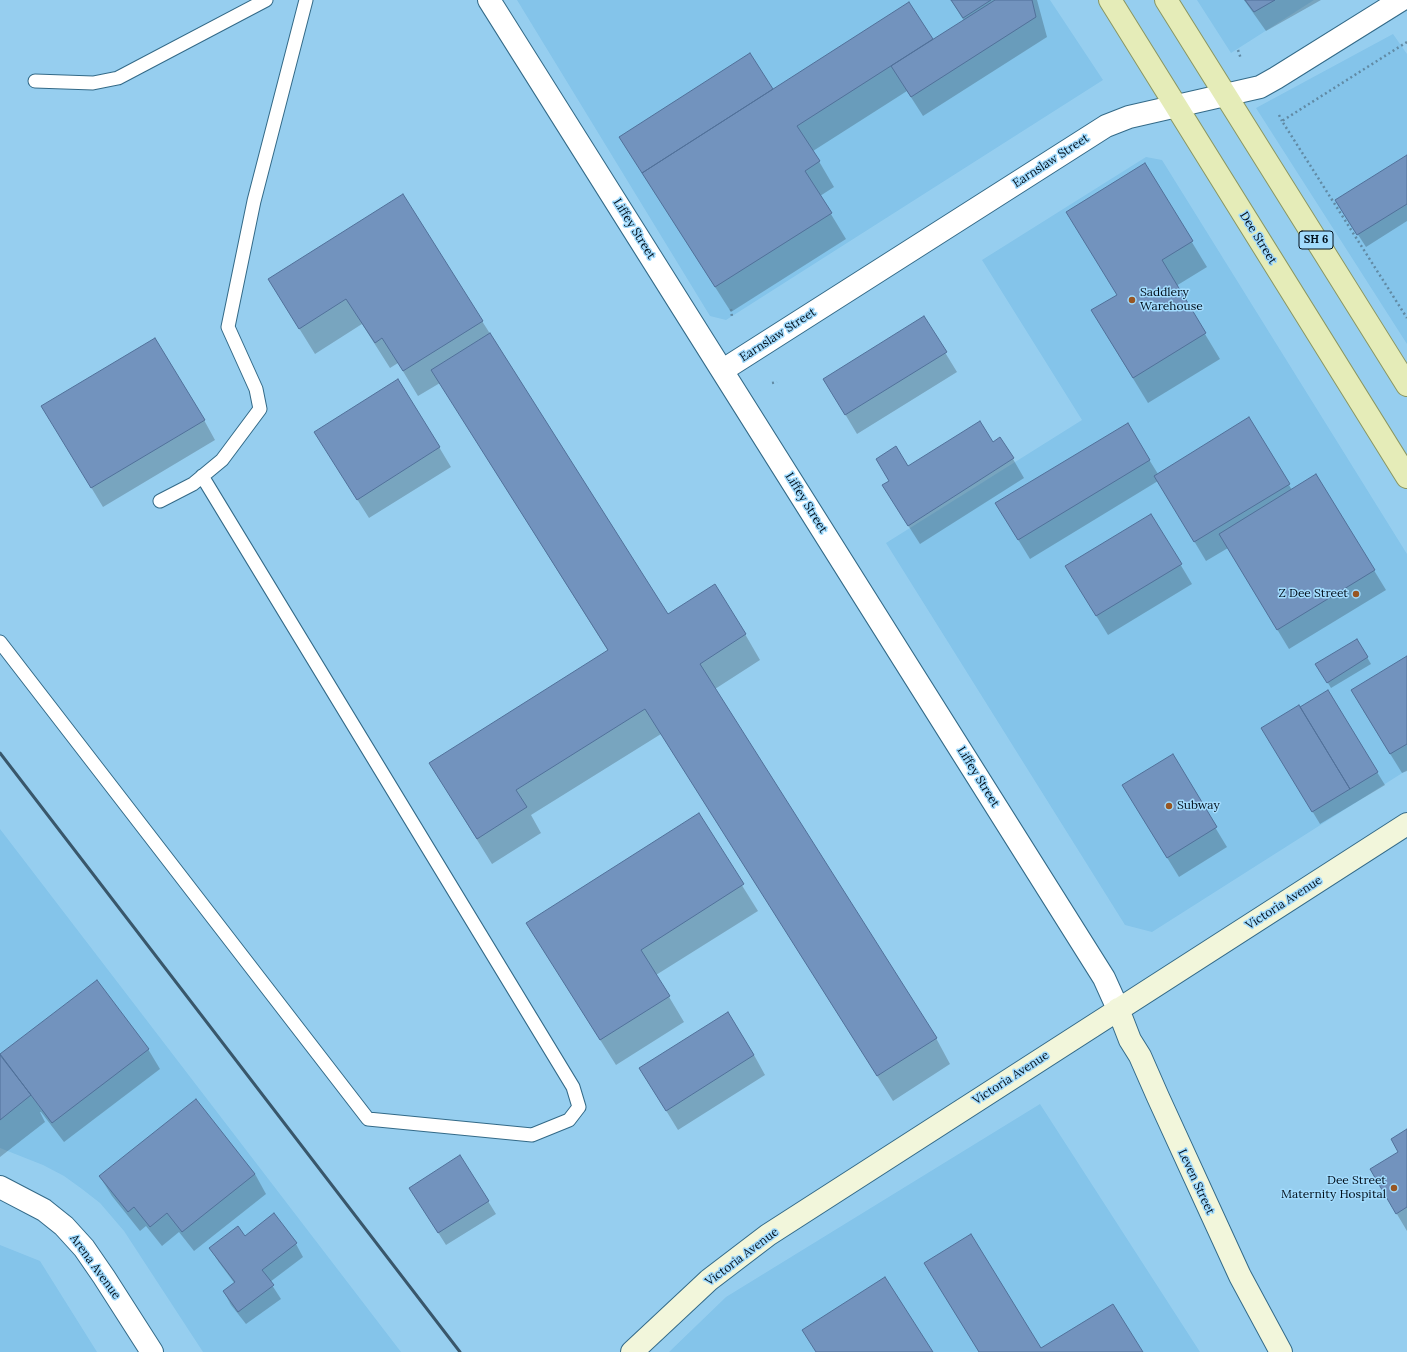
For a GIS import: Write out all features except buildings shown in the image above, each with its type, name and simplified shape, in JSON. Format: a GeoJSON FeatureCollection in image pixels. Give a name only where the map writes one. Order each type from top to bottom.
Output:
{"type":"FeatureCollection","features":[{"type":"Feature","properties":{"kind":"main road","name":"Dee Street"},"geometry":{"type":"LineString","coordinates":[[1110,0],[1407,477]]}},
{"type":"Feature","properties":{"kind":"main road","name":"SH 6"},"geometry":{"type":"LineString","coordinates":[[1166,0],[1407,384]]}},
{"type":"Feature","properties":{"kind":"main road","name":"Victoria Avenue"},"geometry":{"type":"LineString","coordinates":[[632,1352],[710,1280],[768,1235],[1407,824]]}},
{"type":"Feature","properties":{"kind":"main road","name":"Leven Street"},"geometry":{"type":"LineString","coordinates":[[1118,1009],[1130,1040],[1140,1056],[1240,1276],[1281,1352]]}},
{"type":"Feature","properties":{"kind":"street","name":"Liffey Street"},"geometry":{"type":"LineString","coordinates":[[489,0],[1104,978],[1118,1009]]}},
{"type":"Feature","properties":{"kind":"street","name":"Earnslaw Street"},"geometry":{"type":"LineString","coordinates":[[723,370],[1106,126],[1129,117],[1176,105],[1260,87],[1401,0]]}},
{"type":"Feature","properties":{"kind":"street","name":"Arena Avenue"},"geometry":{"type":"LineString","coordinates":[[0,1187],[44,1210],[64,1226],[84,1248],[152,1352]]}},
{"type":"Feature","properties":{"kind":"lane"},"geometry":{"type":"LineString","coordinates":[[35,81],[93,83],[118,78],[266,0]]}},
{"type":"Feature","properties":{"kind":"lane"},"geometry":{"type":"LineString","coordinates":[[160,501],[193,484],[222,460],[260,409],[256,389],[228,327],[254,201],[306,0]]}},
{"type":"Feature","properties":{"kind":"lane"},"geometry":{"type":"LineString","coordinates":[[0,642],[368,1119],[532,1135],[569,1120],[579,1107],[573,1087],[202,476]]}},
{"type":"Feature","properties":{"kind":"path"},"geometry":{"type":"LineString","coordinates":[[1282,121],[1407,42]]}},
{"type":"Feature","properties":{"kind":"path"},"geometry":{"type":"LineString","coordinates":[[1238,50],[1241,59]]}},
{"type":"Feature","properties":{"kind":"path"},"geometry":{"type":"LineString","coordinates":[[1279,114],[1407,318]]}},
{"type":"Feature","properties":{"kind":"path"},"geometry":{"type":"LineString","coordinates":[[731,309],[732,317]]}},
{"type":"Feature","properties":{"kind":"path"},"geometry":{"type":"LineString","coordinates":[[772,382],[777,382]]}},
{"type":"Feature","properties":{"kind":"shaded area"},"geometry":{"type":"Polygon","coordinates":[[[517,0],[1050,0],[1103,80],[726,320],[710,316],[517,0]]]}},
{"type":"Feature","properties":{"kind":"shaded area"},"geometry":{"type":"Polygon","coordinates":[[[1197,0],[1314,0],[1231,53],[1197,0]]]}},
{"type":"Feature","properties":{"kind":"shaded area"},"geometry":{"type":"Polygon","coordinates":[[[1393,34],[1407,54],[1407,344],[1256,108],[1393,34]]]}},
{"type":"Feature","properties":{"kind":"shaded area"},"geometry":{"type":"Polygon","coordinates":[[[1146,157],[1162,160],[1407,554],[1407,770],[1152,932],[1125,925],[886,543],[1082,420],[982,260],[1146,157]]]}},
{"type":"Feature","properties":{"kind":"shaded area"},"geometry":{"type":"Polygon","coordinates":[[[0,829],[401,1352],[203,1352],[124,1231],[100,1203],[64,1176],[43,1165],[0,1148],[0,829]]]}},
{"type":"Feature","properties":{"kind":"shaded area"},"geometry":{"type":"Polygon","coordinates":[[[1040,1104],[1200,1352],[669,1352],[726,1297],[1040,1104]]]}},
{"type":"Feature","properties":{"kind":"shaded area"},"geometry":{"type":"Polygon","coordinates":[[[0,1245],[40,1261],[97,1352],[0,1352],[0,1245]]]}},
{"type":"Feature","properties":{"kind":"railway"},"geometry":{"type":"LineString","coordinates":[[0,753],[460,1352]]}},
{"type":"Feature","properties":{"kind":"place","name":"Saddlery Warehouse"},"geometry":{"type":"Point","coordinates":[1132,300]}},
{"type":"Feature","properties":{"kind":"place","name":"Z Dee Street"},"geometry":{"type":"Point","coordinates":[1356,594]}},
{"type":"Feature","properties":{"kind":"place","name":"Subway"},"geometry":{"type":"Point","coordinates":[1169,806]}},
{"type":"Feature","properties":{"kind":"place","name":"Dee Street Maternity Hospital"},"geometry":{"type":"Point","coordinates":[1394,1188]}}]}
